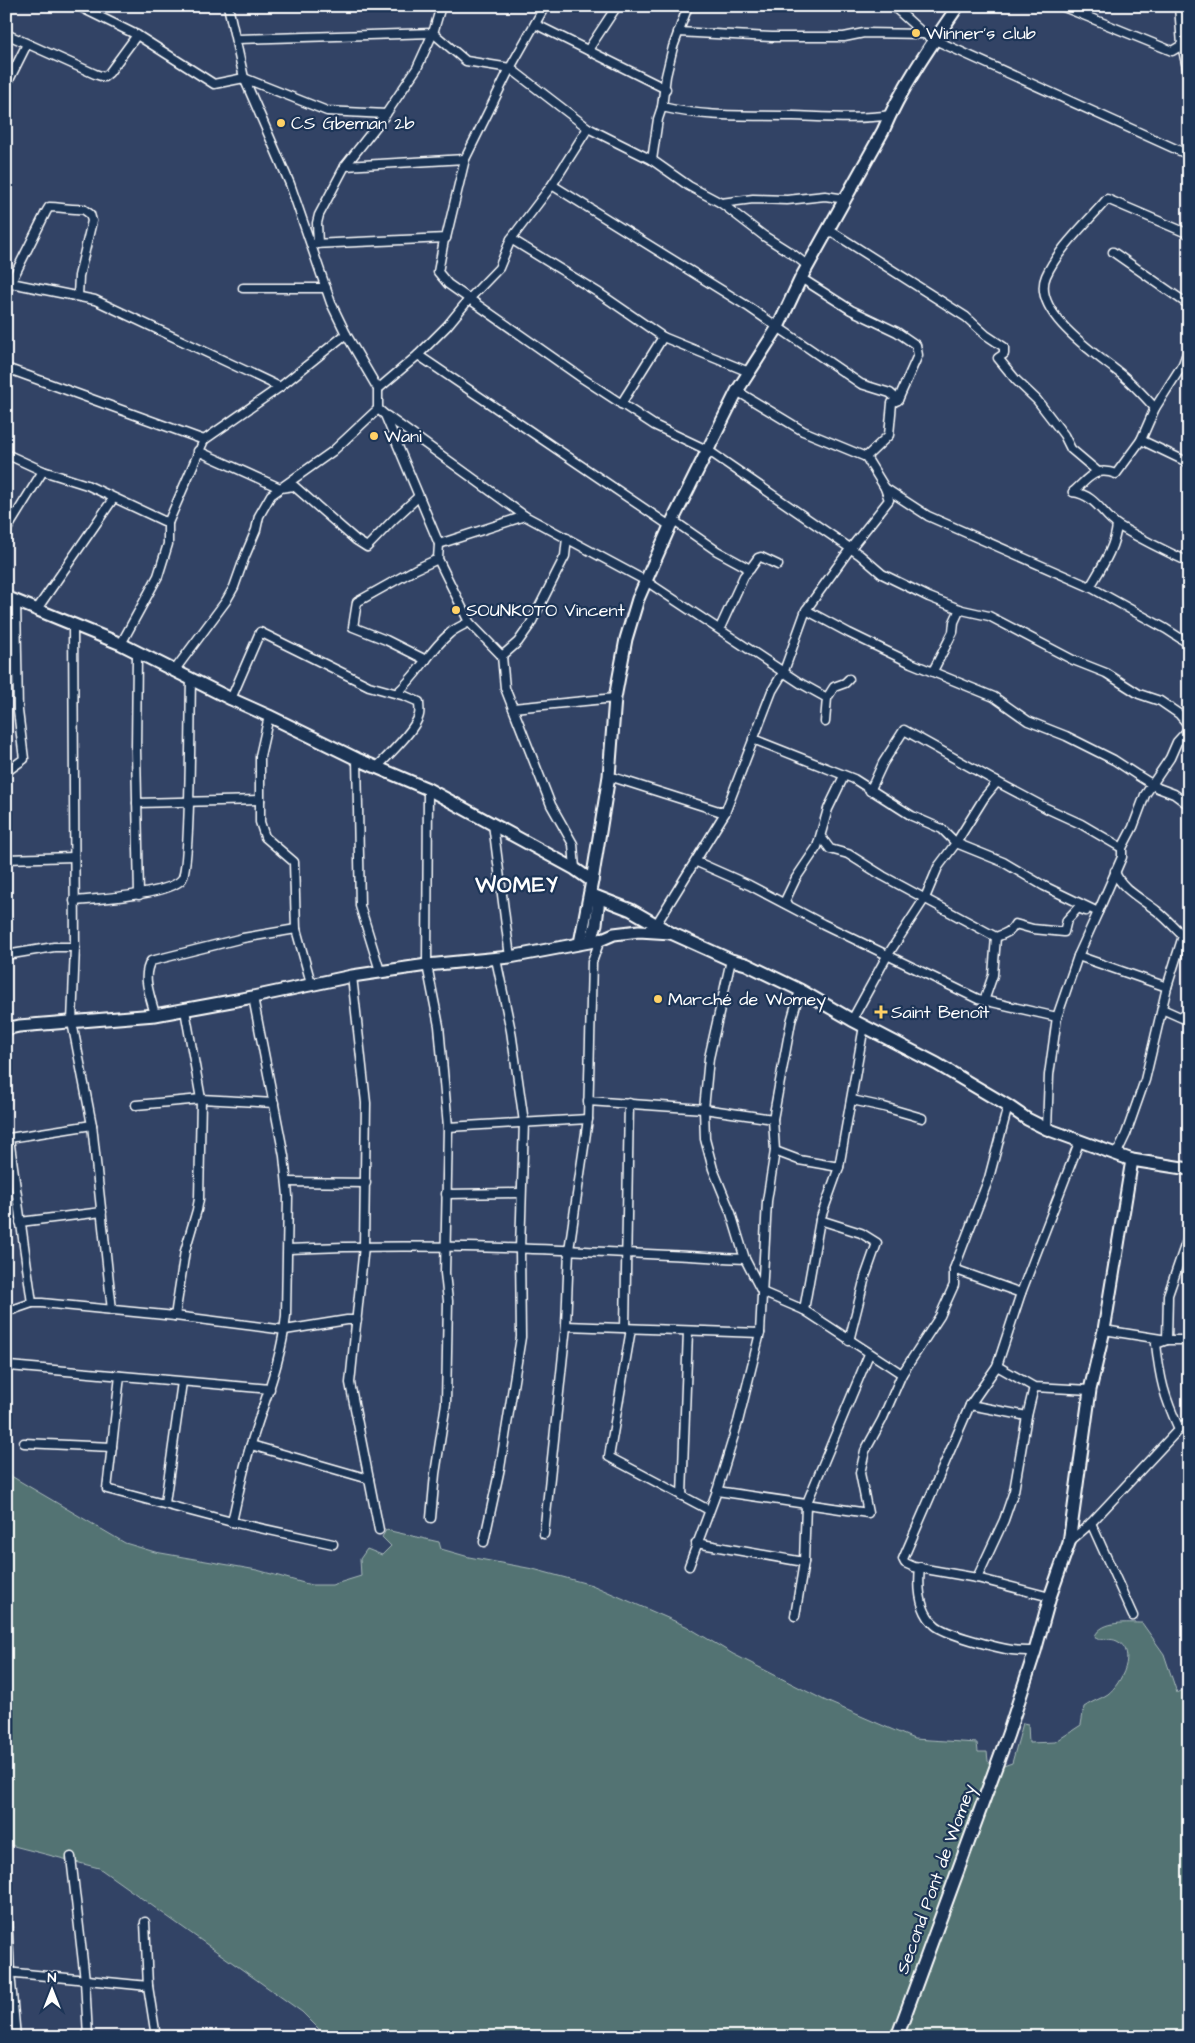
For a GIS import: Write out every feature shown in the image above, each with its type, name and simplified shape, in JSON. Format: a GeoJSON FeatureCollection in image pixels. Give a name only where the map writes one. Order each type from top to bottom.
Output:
{"type":"FeatureCollection","features":[{"type":"Feature","properties":{"kind":"main road"},"geometry":{"type":"LineString","coordinates":[[590,942],[596,924],[592,881],[608,776],[615,698],[626,640],[638,599],[672,523],[709,451],[736,391],[778,327],[801,278],[846,199],[890,115],[935,40],[958,6]]}},
{"type":"Feature","properties":{"kind":"main road"},"geometry":{"type":"LineString","coordinates":[[11,599],[121,644],[191,680],[376,768],[428,788],[575,869],[592,881]]}},
{"type":"Feature","properties":{"kind":"main road"},"geometry":{"type":"LineString","coordinates":[[594,896],[631,910],[657,923],[671,933],[731,960],[746,964],[800,990],[852,1020],[937,1064],[1027,1119],[1047,1129],[1132,1160],[1189,1169]]}},
{"type":"Feature","properties":{"kind":"main road"},"geometry":{"type":"LineString","coordinates":[[6,1029],[18,1026],[185,1010],[253,997],[311,983],[380,971],[510,957],[590,942],[614,934],[639,930],[671,933]]}},
{"type":"Feature","properties":{"kind":"main road","name":"Second Pont de Womey"},"geometry":{"type":"LineString","coordinates":[[897,2037],[1008,1734],[1068,1543],[1090,1390],[1104,1330],[1132,1160]]}},
{"type":"Feature","properties":{"kind":"street"},"geometry":{"type":"LineString","coordinates":[[78,6],[137,35],[214,84],[244,78],[327,111],[386,114]]}},
{"type":"Feature","properties":{"kind":"street"},"geometry":{"type":"LineString","coordinates":[[174,671],[226,601],[234,587],[256,530],[259,516],[271,495],[333,450],[378,409],[378,389],[346,334],[326,288],[315,244],[244,78],[237,39],[228,6]]}},
{"type":"Feature","properties":{"kind":"street"},"geometry":{"type":"LineString","coordinates":[[315,244],[319,215],[346,166],[386,114],[417,68],[433,33],[441,6]]}},
{"type":"Feature","properties":{"kind":"street"},"geometry":{"type":"LineString","coordinates":[[545,6],[510,68],[466,159],[444,240],[438,272],[448,284],[621,404],[654,425],[709,451],[850,549],[882,574],[929,597],[960,609],[988,616],[1073,660],[1106,672],[1140,694],[1160,701],[1179,714],[1189,727],[1177,742],[1170,758],[1144,795],[1133,827],[1122,848],[1122,857],[1078,956],[1057,1017],[1049,1075],[1047,1129]]}},
{"type":"Feature","properties":{"kind":"street"},"geometry":{"type":"LineString","coordinates":[[588,50],[616,6]]}},
{"type":"Feature","properties":{"kind":"street"},"geometry":{"type":"LineString","coordinates":[[652,160],[658,119],[666,89],[666,76],[678,32],[688,6]]}},
{"type":"Feature","properties":{"kind":"street"},"geometry":{"type":"LineString","coordinates":[[894,6],[924,34],[935,40],[1189,155]]}},
{"type":"Feature","properties":{"kind":"street"},"geometry":{"type":"LineString","coordinates":[[1062,6],[1172,51],[1186,46]]}},
{"type":"Feature","properties":{"kind":"street"},"geometry":{"type":"LineString","coordinates":[[1179,6],[1189,76]]}},
{"type":"Feature","properties":{"kind":"street"},"geometry":{"type":"LineString","coordinates":[[535,24],[666,89]]}},
{"type":"Feature","properties":{"kind":"street"},"geometry":{"type":"LineString","coordinates":[[678,32],[772,37],[844,37],[864,33],[924,34]]}},
{"type":"Feature","properties":{"kind":"street"},"geometry":{"type":"LineString","coordinates":[[237,39],[433,33],[466,61],[510,68],[588,128],[652,160],[689,186],[720,203],[808,266]]}},
{"type":"Feature","properties":{"kind":"street"},"geometry":{"type":"LineString","coordinates":[[6,34],[104,77],[137,35]]}},
{"type":"Feature","properties":{"kind":"street"},"geometry":{"type":"LineString","coordinates":[[6,86],[27,44]]}},
{"type":"Feature","properties":{"kind":"street"},"geometry":{"type":"LineString","coordinates":[[662,107],[718,116],[844,117],[890,115]]}},
{"type":"Feature","properties":{"kind":"street"},"geometry":{"type":"LineString","coordinates":[[378,389],[418,355],[447,326],[470,298],[499,268],[511,239],[552,185],[588,128]]}},
{"type":"Feature","properties":{"kind":"street"},"geometry":{"type":"LineString","coordinates":[[346,166],[466,159]]}},
{"type":"Feature","properties":{"kind":"street"},"geometry":{"type":"LineString","coordinates":[[552,185],[778,327],[862,384],[890,394],[898,400]]}},
{"type":"Feature","properties":{"kind":"street"},"geometry":{"type":"LineString","coordinates":[[720,203],[753,199],[787,200],[825,196],[846,199]]}},
{"type":"Feature","properties":{"kind":"street"},"geometry":{"type":"LineString","coordinates":[[1155,408],[1118,372],[1086,349],[1060,321],[1046,299],[1044,288],[1046,277],[1063,250],[1108,199],[1189,234]]}},
{"type":"Feature","properties":{"kind":"street"},"geometry":{"type":"LineString","coordinates":[[6,292],[49,207],[70,210],[83,209],[90,214],[92,221],[79,276],[78,296]]}},
{"type":"Feature","properties":{"kind":"street"},"geometry":{"type":"LineString","coordinates":[[829,230],[966,317],[986,335],[1004,347],[1004,354],[998,358],[1016,380],[1037,400],[1064,434],[1071,449],[1097,471]]}},
{"type":"Feature","properties":{"kind":"street"},"geometry":{"type":"LineString","coordinates":[[315,244],[446,238]]}},
{"type":"Feature","properties":{"kind":"street"},"geometry":{"type":"LineString","coordinates":[[511,239],[599,293],[663,336],[749,372]]}},
{"type":"Feature","properties":{"kind":"street"},"geometry":{"type":"LineString","coordinates":[[1113,252],[1189,305]]}},
{"type":"Feature","properties":{"kind":"street"},"geometry":{"type":"LineString","coordinates":[[801,278],[851,310],[897,332],[916,345],[918,355],[898,400],[892,403],[889,434],[866,457]]}},
{"type":"Feature","properties":{"kind":"street"},"geometry":{"type":"LineString","coordinates":[[11,283],[96,300],[280,387]]}},
{"type":"Feature","properties":{"kind":"street"},"geometry":{"type":"LineString","coordinates":[[243,288],[326,288]]}},
{"type":"Feature","properties":{"kind":"street"},"geometry":{"type":"LineString","coordinates":[[121,644],[158,576],[168,544],[168,522],[204,440],[280,387],[346,334]]}},
{"type":"Feature","properties":{"kind":"street"},"geometry":{"type":"LineString","coordinates":[[621,404],[663,336]]}},
{"type":"Feature","properties":{"kind":"street"},"geometry":{"type":"LineString","coordinates":[[1189,348],[1184,364],[1155,408],[1141,440],[1116,474],[1106,470],[1097,471],[1073,492],[1094,500],[1117,525],[1189,562]]}},
{"type":"Feature","properties":{"kind":"street"},"geometry":{"type":"LineString","coordinates":[[418,355],[672,523],[750,569]]}},
{"type":"Feature","properties":{"kind":"street"},"geometry":{"type":"LineString","coordinates":[[6,368],[204,440]]}},
{"type":"Feature","properties":{"kind":"street"},"geometry":{"type":"LineString","coordinates":[[657,923],[697,862],[725,814],[772,691],[784,671],[806,610],[850,549],[889,500],[885,488],[866,457],[803,431],[736,391]]}},
{"type":"Feature","properties":{"kind":"street"},"geometry":{"type":"LineString","coordinates":[[378,409],[525,516],[646,581],[720,628],[800,683],[827,698]]}},
{"type":"Feature","properties":{"kind":"street"},"geometry":{"type":"LineString","coordinates":[[385,415],[438,544],[438,559],[469,622],[502,656],[505,688],[551,806],[574,844],[575,869]]}},
{"type":"Feature","properties":{"kind":"street"},"geometry":{"type":"LineString","coordinates":[[1141,440],[1189,463]]}},
{"type":"Feature","properties":{"kind":"street"},"geometry":{"type":"LineString","coordinates":[[198,451],[280,488],[294,486],[367,547],[418,497]]}},
{"type":"Feature","properties":{"kind":"street"},"geometry":{"type":"LineString","coordinates":[[6,454],[44,471],[87,486],[168,522]]}},
{"type":"Feature","properties":{"kind":"street"},"geometry":{"type":"LineString","coordinates":[[6,531],[44,471]]}},
{"type":"Feature","properties":{"kind":"street"},"geometry":{"type":"LineString","coordinates":[[885,488],[928,516],[1090,587],[1166,629],[1189,644]]}},
{"type":"Feature","properties":{"kind":"street"},"geometry":{"type":"LineString","coordinates":[[37,609],[113,499]]}},
{"type":"Feature","properties":{"kind":"street"},"geometry":{"type":"LineString","coordinates":[[438,544],[525,516]]}},
{"type":"Feature","properties":{"kind":"street"},"geometry":{"type":"LineString","coordinates":[[1090,587],[1105,562],[1116,535],[1117,525]]}},
{"type":"Feature","properties":{"kind":"street"},"geometry":{"type":"LineString","coordinates":[[502,656],[518,642],[530,625],[566,556],[567,538]]}},
{"type":"Feature","properties":{"kind":"street"},"geometry":{"type":"LineString","coordinates":[[720,628],[744,576],[760,557],[778,565]]}},
{"type":"Feature","properties":{"kind":"street"},"geometry":{"type":"LineString","coordinates":[[426,660],[386,640],[353,627],[357,602],[438,559]]}},
{"type":"Feature","properties":{"kind":"street"},"geometry":{"type":"LineString","coordinates":[[6,772],[24,759],[18,711],[11,599]]}},
{"type":"Feature","properties":{"kind":"street"},"geometry":{"type":"LineString","coordinates":[[933,671],[953,632],[954,622],[960,609]]}},
{"type":"Feature","properties":{"kind":"street"},"geometry":{"type":"LineString","coordinates":[[806,610],[848,633],[911,663],[994,697],[1028,721],[1066,736],[1114,760],[1152,784],[1174,794],[1189,805]]}},
{"type":"Feature","properties":{"kind":"street"},"geometry":{"type":"LineString","coordinates":[[397,693],[450,633],[469,622]]}},
{"type":"Feature","properties":{"kind":"street"},"geometry":{"type":"LineString","coordinates":[[73,624],[75,946],[72,1022],[92,1125],[112,1310]]}},
{"type":"Feature","properties":{"kind":"street"},"geometry":{"type":"LineString","coordinates":[[231,699],[260,632],[369,686],[397,693],[419,702],[419,715],[392,752],[376,768]]}},
{"type":"Feature","properties":{"kind":"street"},"geometry":{"type":"LineString","coordinates":[[137,653],[139,895]]}},
{"type":"Feature","properties":{"kind":"street"},"geometry":{"type":"LineString","coordinates":[[825,722],[827,698],[834,687],[850,679]]}},
{"type":"Feature","properties":{"kind":"street"},"geometry":{"type":"LineString","coordinates":[[74,901],[139,895],[172,886],[182,879],[185,869],[191,680]]}},
{"type":"Feature","properties":{"kind":"street"},"geometry":{"type":"LineString","coordinates":[[513,708],[615,698]]}},
{"type":"Feature","properties":{"kind":"street"},"geometry":{"type":"LineString","coordinates":[[269,716],[260,756],[260,822],[265,837],[294,862],[296,929],[311,983]]}},
{"type":"Feature","properties":{"kind":"street"},"geometry":{"type":"LineString","coordinates":[[870,791],[883,763],[904,730],[996,782],[1081,824],[1122,848]]}},
{"type":"Feature","properties":{"kind":"street"},"geometry":{"type":"LineString","coordinates":[[753,739],[854,779],[870,791],[912,816],[942,829],[956,843],[1003,862],[1097,914]]}},
{"type":"Feature","properties":{"kind":"street"},"geometry":{"type":"LineString","coordinates":[[357,759],[360,906],[380,971]]}},
{"type":"Feature","properties":{"kind":"street"},"geometry":{"type":"LineString","coordinates":[[608,776],[725,814]]}},
{"type":"Feature","properties":{"kind":"street"},"geometry":{"type":"LineString","coordinates":[[784,903],[796,878],[812,856],[821,837],[828,810],[844,776]]}},
{"type":"Feature","properties":{"kind":"street"},"geometry":{"type":"LineString","coordinates":[[852,1020],[887,956],[925,898],[938,867],[996,782]]}},
{"type":"Feature","properties":{"kind":"street"},"geometry":{"type":"LineString","coordinates":[[428,788],[427,965],[439,1026],[448,1127],[445,1286],[448,1301],[446,1403],[435,1474],[431,1518]]}},
{"type":"Feature","properties":{"kind":"street"},"geometry":{"type":"LineString","coordinates":[[137,803],[260,800]]}},
{"type":"Feature","properties":{"kind":"street"},"geometry":{"type":"LineString","coordinates":[[6,821],[6,841]]}},
{"type":"Feature","properties":{"kind":"street"},"geometry":{"type":"LineString","coordinates":[[493,824],[510,957]]}},
{"type":"Feature","properties":{"kind":"street"},"geometry":{"type":"LineString","coordinates":[[821,837],[830,848],[848,854],[883,876],[996,937]]}},
{"type":"Feature","properties":{"kind":"street"},"geometry":{"type":"LineString","coordinates":[[6,859],[74,858]]}},
{"type":"Feature","properties":{"kind":"street"},"geometry":{"type":"LineString","coordinates":[[697,862],[750,884],[887,956],[984,1001],[1057,1017]]}},
{"type":"Feature","properties":{"kind":"street"},"geometry":{"type":"LineString","coordinates":[[1115,871],[1117,878],[1142,902],[1157,911],[1183,936]]}},
{"type":"Feature","properties":{"kind":"street"},"geometry":{"type":"LineString","coordinates":[[996,937],[1013,929],[1015,924],[1033,929],[1064,932],[1067,920],[1078,908],[1097,914]]}},
{"type":"Feature","properties":{"kind":"street"},"geometry":{"type":"LineString","coordinates":[[1116,1155],[1126,1134],[1145,1080],[1167,987],[1183,936],[1189,928]]}},
{"type":"Feature","properties":{"kind":"street"},"geometry":{"type":"LineString","coordinates":[[155,1014],[146,978],[147,966],[150,961],[242,938],[296,929]]}},
{"type":"Feature","properties":{"kind":"street"},"geometry":{"type":"LineString","coordinates":[[984,1001],[993,975],[996,937]]}},
{"type":"Feature","properties":{"kind":"street"},"geometry":{"type":"LineString","coordinates":[[544,1534],[566,1326],[569,1250],[588,1118],[592,962],[590,942]]}},
{"type":"Feature","properties":{"kind":"street"},"geometry":{"type":"LineString","coordinates":[[6,955],[54,946],[75,946]]}},
{"type":"Feature","properties":{"kind":"street"},"geometry":{"type":"LineString","coordinates":[[1078,956],[1167,987]]}},
{"type":"Feature","properties":{"kind":"street"},"geometry":{"type":"LineString","coordinates":[[484,1542],[500,1468],[521,1338],[520,1249],[524,1122],[511,1031],[496,959]]}},
{"type":"Feature","properties":{"kind":"street"},"geometry":{"type":"LineString","coordinates":[[731,960],[709,1058],[704,1109],[705,1139],[713,1169],[731,1213],[746,1259],[762,1292],[804,1310],[902,1374]]}},
{"type":"Feature","properties":{"kind":"street"},"geometry":{"type":"LineString","coordinates":[[352,976],[366,1103],[366,1184],[364,1246],[350,1383],[379,1530]]}},
{"type":"Feature","properties":{"kind":"street"},"geometry":{"type":"LineString","coordinates":[[689,1566],[738,1422],[760,1333],[767,1201],[775,1151],[773,1118],[791,1022],[800,990]]}},
{"type":"Feature","properties":{"kind":"street"},"geometry":{"type":"LineString","coordinates":[[232,1522],[251,1445],[270,1389],[285,1330],[288,1249],[287,1182],[284,1156],[253,997]]}},
{"type":"Feature","properties":{"kind":"street"},"geometry":{"type":"LineString","coordinates":[[1162,1009],[1189,1021]]}},
{"type":"Feature","properties":{"kind":"street"},"geometry":{"type":"LineString","coordinates":[[175,1316],[185,1251],[197,1210],[201,1099],[185,1010]]}},
{"type":"Feature","properties":{"kind":"street"},"geometry":{"type":"LineString","coordinates":[[804,1310],[820,1220],[839,1168],[864,1026]]}},
{"type":"Feature","properties":{"kind":"street"},"geometry":{"type":"LineString","coordinates":[[136,1105],[201,1099],[274,1103]]}},
{"type":"Feature","properties":{"kind":"street"},"geometry":{"type":"LineString","coordinates":[[852,1100],[884,1106],[922,1118]]}},
{"type":"Feature","properties":{"kind":"street"},"geometry":{"type":"LineString","coordinates":[[588,1101],[704,1109],[773,1118]]}},
{"type":"Feature","properties":{"kind":"street"},"geometry":{"type":"LineString","coordinates":[[629,1103],[628,1329],[610,1457],[709,1510]]}},
{"type":"Feature","properties":{"kind":"street"},"geometry":{"type":"LineString","coordinates":[[716,1491],[868,1513],[861,1479],[861,1464],[865,1451],[882,1420],[902,1374],[940,1316],[954,1285],[954,1269],[989,1178],[1008,1106]]}},
{"type":"Feature","properties":{"kind":"street"},"geometry":{"type":"LineString","coordinates":[[448,1127],[588,1118]]}},
{"type":"Feature","properties":{"kind":"street"},"geometry":{"type":"LineString","coordinates":[[32,1303],[9,1138],[92,1125]]}},
{"type":"Feature","properties":{"kind":"street"},"geometry":{"type":"LineString","coordinates":[[1050,1597],[977,1578],[920,1567],[905,1563],[903,1559],[970,1405],[996,1366],[1021,1293],[1080,1140]]}},
{"type":"Feature","properties":{"kind":"street"},"geometry":{"type":"LineString","coordinates":[[775,1151],[799,1160],[839,1168]]}},
{"type":"Feature","properties":{"kind":"street"},"geometry":{"type":"LineString","coordinates":[[287,1182],[366,1184]]}},
{"type":"Feature","properties":{"kind":"street"},"geometry":{"type":"LineString","coordinates":[[446,1194],[521,1193]]}},
{"type":"Feature","properties":{"kind":"street"},"geometry":{"type":"LineString","coordinates":[[20,1222],[102,1212]]}},
{"type":"Feature","properties":{"kind":"street"},"geometry":{"type":"LineString","coordinates":[[820,1220],[861,1233],[877,1243],[865,1277],[850,1341]]}},
{"type":"Feature","properties":{"kind":"street"},"geometry":{"type":"LineString","coordinates":[[1167,1340],[1168,1295],[1189,1234]]}},
{"type":"Feature","properties":{"kind":"street"},"geometry":{"type":"LineString","coordinates":[[288,1249],[364,1246],[569,1250],[746,1259]]}},
{"type":"Feature","properties":{"kind":"street"},"geometry":{"type":"LineString","coordinates":[[954,1269],[1021,1293]]}},
{"type":"Feature","properties":{"kind":"street"},"geometry":{"type":"LineString","coordinates":[[6,1312],[32,1303],[175,1316],[285,1330],[346,1320],[357,1320]]}},
{"type":"Feature","properties":{"kind":"street"},"geometry":{"type":"LineString","coordinates":[[566,1326],[760,1333]]}},
{"type":"Feature","properties":{"kind":"street"},"geometry":{"type":"LineString","coordinates":[[1104,1330],[1167,1340],[1189,1340]]}},
{"type":"Feature","properties":{"kind":"street"},"geometry":{"type":"LineString","coordinates":[[682,1496],[688,1331]]}},
{"type":"Feature","properties":{"kind":"street"},"geometry":{"type":"LineString","coordinates":[[1167,1340],[1156,1344],[1160,1382],[1179,1429]]}},
{"type":"Feature","properties":{"kind":"street"},"geometry":{"type":"LineString","coordinates":[[795,1616],[804,1562],[806,1505],[869,1354]]}},
{"type":"Feature","properties":{"kind":"street"},"geometry":{"type":"LineString","coordinates":[[9,1366],[270,1389]]}},
{"type":"Feature","properties":{"kind":"street"},"geometry":{"type":"LineString","coordinates":[[996,1366],[1034,1387],[1090,1390]]}},
{"type":"Feature","properties":{"kind":"street"},"geometry":{"type":"LineString","coordinates":[[120,1376],[107,1489],[232,1522],[333,1544]]}},
{"type":"Feature","properties":{"kind":"street"},"geometry":{"type":"LineString","coordinates":[[165,1503],[182,1382]]}},
{"type":"Feature","properties":{"kind":"street"},"geometry":{"type":"LineString","coordinates":[[977,1578],[1004,1520],[1014,1491],[1034,1387]]}},
{"type":"Feature","properties":{"kind":"street"},"geometry":{"type":"LineString","coordinates":[[970,1405],[1027,1416]]}},
{"type":"Feature","properties":{"kind":"street"},"geometry":{"type":"LineString","coordinates":[[1068,1543],[1092,1523],[1179,1429],[1189,1421]]}},
{"type":"Feature","properties":{"kind":"street"},"geometry":{"type":"LineString","coordinates":[[24,1443],[112,1447]]}},
{"type":"Feature","properties":{"kind":"street"},"geometry":{"type":"LineString","coordinates":[[251,1445],[370,1479]]}},
{"type":"Feature","properties":{"kind":"street"},"geometry":{"type":"LineString","coordinates":[[1092,1523],[1133,1616]]}},
{"type":"Feature","properties":{"kind":"street"},"geometry":{"type":"LineString","coordinates":[[696,1544],[804,1562]]}},
{"type":"Feature","properties":{"kind":"street"},"geometry":{"type":"LineString","coordinates":[[920,1567],[918,1582],[922,1602],[926,1613],[935,1626],[960,1636],[1011,1650],[1035,1652]]}},
{"type":"Feature","properties":{"kind":"street"},"geometry":{"type":"LineString","coordinates":[[71,1858],[85,1980],[88,2037]]}},
{"type":"Feature","properties":{"kind":"street"},"geometry":{"type":"LineString","coordinates":[[6,1898],[8,1972],[16,2037]]}},
{"type":"Feature","properties":{"kind":"street"},"geometry":{"type":"LineString","coordinates":[[145,1922],[148,1986],[156,2037]]}},
{"type":"Feature","properties":{"kind":"street"},"geometry":{"type":"LineString","coordinates":[[8,1972],[148,1986]]}},
{"type":"Feature","properties":{"kind":"green space"},"geometry":{"type":"Polygon","coordinates":[[[6,1473],[125,1543],[155,1552],[257,1570],[311,1585],[332,1585],[361,1576],[360,1559],[367,1549],[382,1555],[391,1546],[382,1537],[386,1530],[439,1542],[441,1549],[469,1557],[533,1569],[592,1585],[686,1626],[733,1654],[826,1701],[914,1739],[977,1743],[978,1752],[987,1752],[992,1770],[1012,1763],[1023,1723],[1028,1724],[1029,1743],[1055,1742],[1081,1725],[1084,1707],[1105,1696],[1113,1689],[1122,1675],[1127,1660],[1123,1646],[1117,1641],[1097,1639],[1095,1636],[1103,1627],[1109,1625],[1142,1623],[1164,1654],[1177,1693],[1189,1687],[1189,2037],[327,2037],[302,2012],[99,1868],[6,1844],[6,1473]]]}},
{"type":"Feature","properties":{"kind":"place","name":"Winner's club"},"geometry":{"type":"Point","coordinates":[916,33]}},
{"type":"Feature","properties":{"kind":"place","name":"CS Gbeman 2b"},"geometry":{"type":"Point","coordinates":[281,123]}},
{"type":"Feature","properties":{"kind":"place","name":"Wani"},"geometry":{"type":"Point","coordinates":[374,436]}},
{"type":"Feature","properties":{"kind":"place","name":"SOUNKOTO Vincent"},"geometry":{"type":"Point","coordinates":[456,610]}},
{"type":"Feature","properties":{"kind":"place","name":"Marché de Womey"},"geometry":{"type":"Point","coordinates":[658,999]}},
{"type":"Feature","properties":{"kind":"place","name":"Saint Benoît"},"geometry":{"type":"Point","coordinates":[881,1012]}},
{"type":"Feature","properties":{"kind":"district","name":"WOMEY"},"geometry":{"type":"Point","coordinates":[517,885]}}]}
